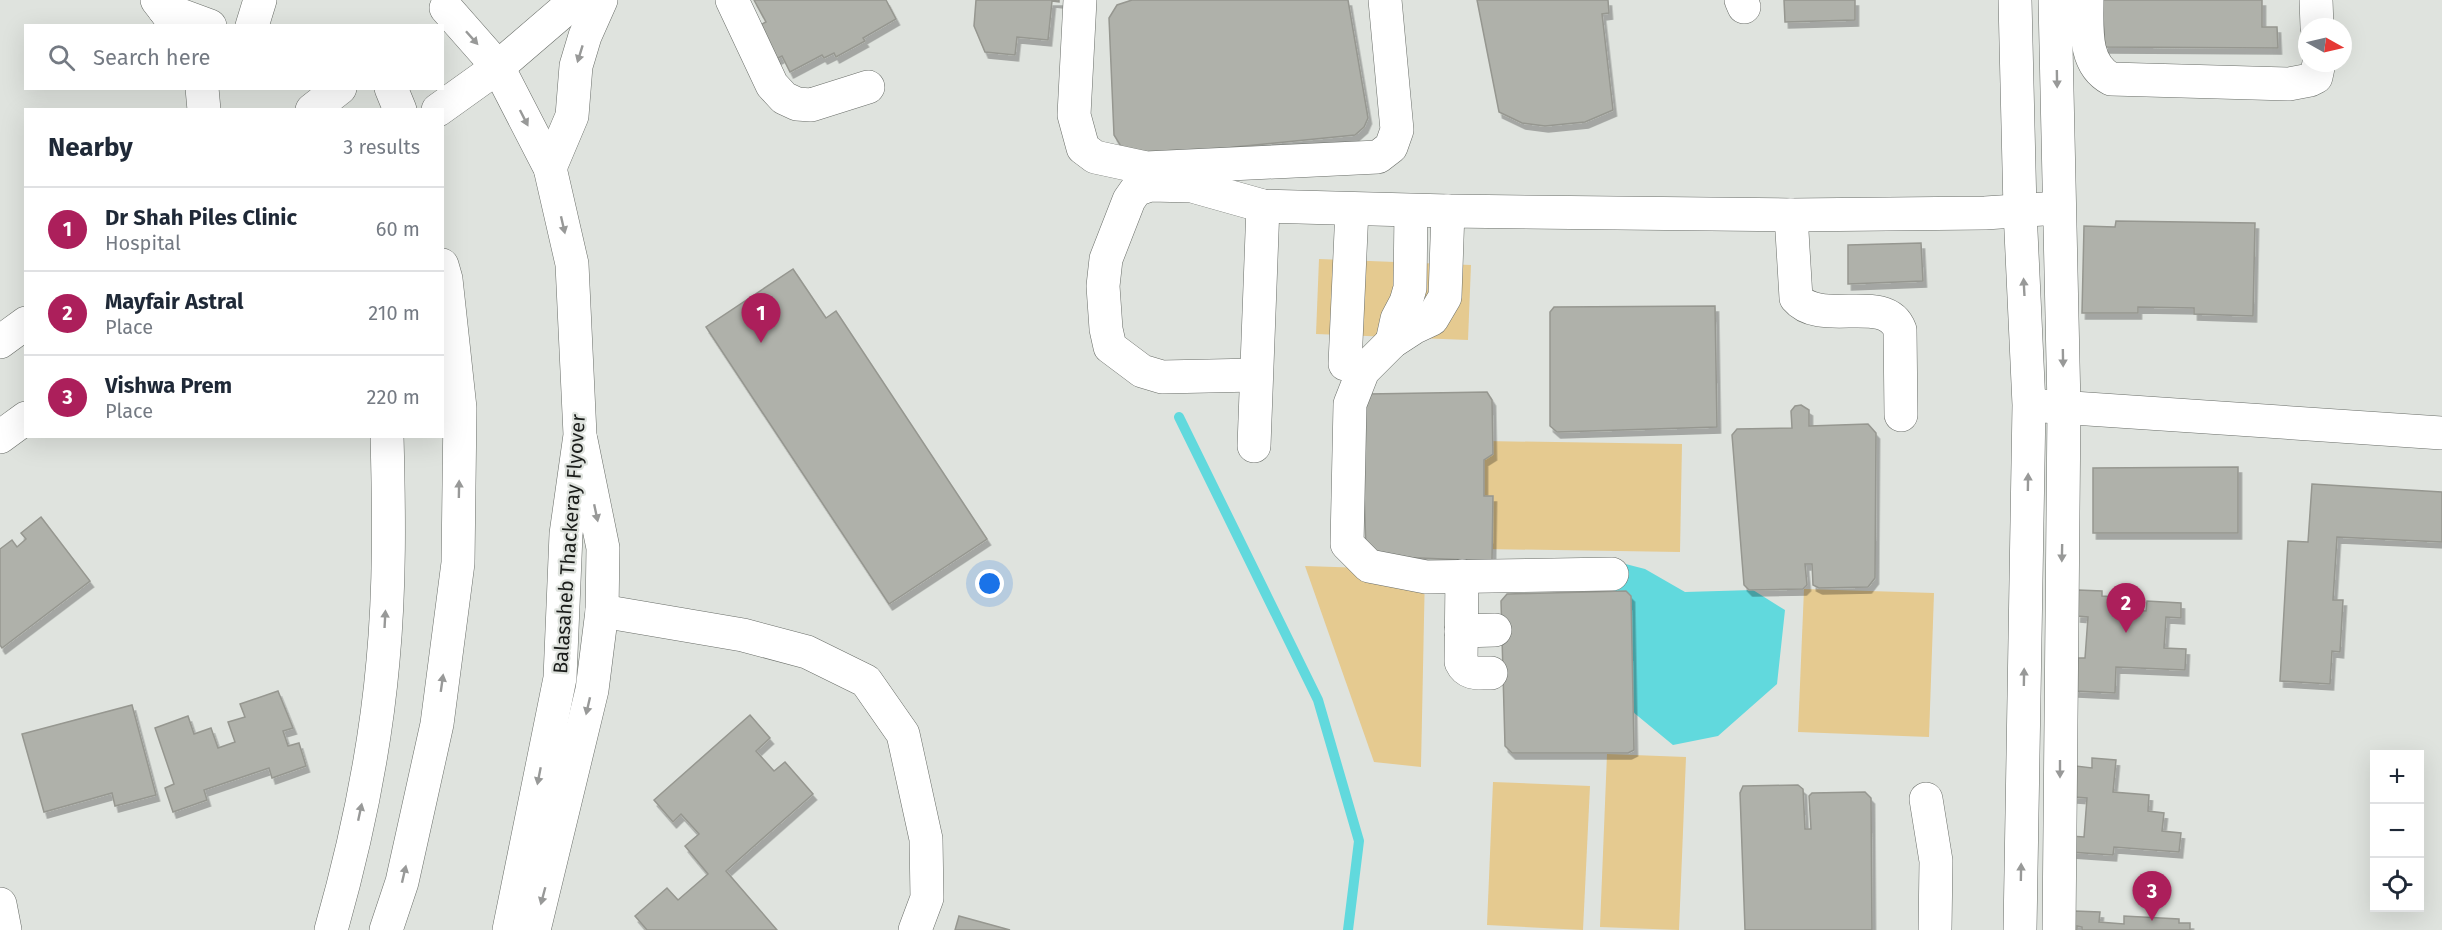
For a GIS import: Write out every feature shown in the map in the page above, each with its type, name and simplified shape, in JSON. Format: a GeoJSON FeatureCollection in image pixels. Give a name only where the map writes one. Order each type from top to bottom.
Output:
{"type":"FeatureCollection","features":[{"type":"Feature","properties":{"kind":"street"},"geometry":{"type":"LineString","coordinates":[[253,24],[260,0]]}},
{"type":"Feature","properties":{"kind":"street"},"geometry":{"type":"LineString","coordinates":[[441,108],[498,67],[576,0]]}},
{"type":"Feature","properties":{"kind":"street"},"geometry":{"type":"LineString","coordinates":[[550,168],[572,116],[576,66],[585,36],[601,0]]}},
{"type":"Feature","properties":{"kind":"street"},"geometry":{"type":"LineString","coordinates":[[732,0],[772,85],[784,98],[797,104],[811,105],[868,87]]}},
{"type":"Feature","properties":{"kind":"street"},"geometry":{"type":"LineString","coordinates":[[1080,0],[1074,115],[1083,148],[1095,157],[1146,168],[1378,157],[1391,147],[1397,130],[1385,0]]}},
{"type":"Feature","properties":{"kind":"street"},"geometry":{"type":"LineString","coordinates":[[2016,0],[2020,210],[2029,405],[2020,930]]}},
{"type":"Feature","properties":{"kind":"street"},"geometry":{"type":"LineString","coordinates":[[2055,0],[2072,47],[2101,74],[2111,79],[2289,84],[2310,80],[2316,77],[2317,72]]}},
{"type":"Feature","properties":{"kind":"street"},"geometry":{"type":"LineString","coordinates":[[2059,930],[2064,407],[2059,208],[2072,47],[2087,0]]}},
{"type":"Feature","properties":{"kind":"street"},"geometry":{"type":"LineString","coordinates":[[2316,0],[2317,18]]}},
{"type":"Feature","properties":{"kind":"street","name":"Balasaheb Thackeray Flyover"},"geometry":{"type":"LineString","coordinates":[[442,11],[498,67],[550,168],[572,264],[580,435],[567,534],[560,678],[509,930]]}},
{"type":"Feature","properties":{"kind":"street"},"geometry":{"type":"LineString","coordinates":[[166,12],[204,24]]}},
{"type":"Feature","properties":{"kind":"street"},"geometry":{"type":"LineString","coordinates":[[202,90],[204,108]]}},
{"type":"Feature","properties":{"kind":"street"},"geometry":{"type":"LineString","coordinates":[[314,108],[337,90]]}},
{"type":"Feature","properties":{"kind":"street"},"geometry":{"type":"LineString","coordinates":[[392,90],[399,108]]}},
{"type":"Feature","properties":{"kind":"street"},"geometry":{"type":"LineString","coordinates":[[1256,375],[1162,377],[1142,371],[1110,346],[1106,330],[1103,286],[1106,259],[1129,200],[1136,190],[1150,184],[1192,186],[1263,206],[1411,211],[1791,215],[1985,213],[2059,208]]}},
{"type":"Feature","properties":{"kind":"street"},"geometry":{"type":"LineString","coordinates":[[1254,446],[1263,206]]}},
{"type":"Feature","properties":{"kind":"street"},"geometry":{"type":"LineString","coordinates":[[1345,364],[1352,209]]}},
{"type":"Feature","properties":{"kind":"street"},"geometry":{"type":"LineString","coordinates":[[1392,342],[1397,319],[1406,303],[1410,288],[1411,211]]}},
{"type":"Feature","properties":{"kind":"street"},"geometry":{"type":"LineString","coordinates":[[1448,211],[1445,297],[1432,319],[1392,342],[1363,371],[1350,404],[1347,544],[1369,566],[1426,577],[1612,574]]}},
{"type":"Feature","properties":{"kind":"street"},"geometry":{"type":"LineString","coordinates":[[1791,215],[1796,298],[1803,307],[1815,310],[1879,313],[1891,316],[1897,321],[1900,330],[1901,415]]}},
{"type":"Feature","properties":{"kind":"street"},"geometry":{"type":"LineString","coordinates":[[386,930],[402,882],[437,724],[458,563],[460,408],[444,272]]}},
{"type":"Feature","properties":{"kind":"street"},"geometry":{"type":"LineString","coordinates":[[0,342],[24,324]]}},
{"type":"Feature","properties":{"kind":"street"},"geometry":{"type":"LineString","coordinates":[[2029,405],[2442,434]]}},
{"type":"Feature","properties":{"kind":"street"},"geometry":{"type":"LineString","coordinates":[[0,437],[24,419]]}},
{"type":"Feature","properties":{"kind":"street"},"geometry":{"type":"LineString","coordinates":[[534,930],[592,690],[602,611],[603,548],[580,435]]}},
{"type":"Feature","properties":{"kind":"street"},"geometry":{"type":"LineString","coordinates":[[331,930],[348,870],[370,763],[383,661],[390,529],[387,438]]}},
{"type":"Feature","properties":{"kind":"street"},"geometry":{"type":"LineString","coordinates":[[1462,576],[1461,662],[1464,669],[1472,673],[1491,673]]}},
{"type":"Feature","properties":{"kind":"street"},"geometry":{"type":"LineString","coordinates":[[602,611],[743,635],[807,652],[866,681],[903,734],[926,839],[927,898],[915,930]]}},
{"type":"Feature","properties":{"kind":"street"},"geometry":{"type":"LineString","coordinates":[[1461,631],[1495,630]]}},
{"type":"Feature","properties":{"kind":"street"},"geometry":{"type":"LineString","coordinates":[[2023,727],[2061,726]]}},
{"type":"Feature","properties":{"kind":"street"},"geometry":{"type":"LineString","coordinates":[[1926,799],[1936,861],[1935,930]]}},
{"type":"Feature","properties":{"kind":"street"},"geometry":{"type":"LineString","coordinates":[[0,904],[5,930]]}},
{"type":"Feature","properties":{"kind":"shaded area"},"geometry":{"type":"Polygon","coordinates":[[[1319,259],[1471,265],[1468,340],[1316,334],[1319,259]]]}},
{"type":"Feature","properties":{"kind":"shaded area"},"geometry":{"type":"Polygon","coordinates":[[[1484,441],[1682,444],[1680,552],[1483,549],[1484,441]]]}},
{"type":"Feature","properties":{"kind":"shaded area"},"geometry":{"type":"Polygon","coordinates":[[[1305,566],[1425,570],[1421,767],[1374,762],[1305,566]]]}},
{"type":"Feature","properties":{"kind":"shaded area"},"geometry":{"type":"Polygon","coordinates":[[[1804,589],[1934,593],[1929,737],[1798,732],[1804,589]]]}},
{"type":"Feature","properties":{"kind":"shaded area"},"geometry":{"type":"Polygon","coordinates":[[[1607,754],[1686,757],[1679,930],[1600,927],[1607,754]]]}},
{"type":"Feature","properties":{"kind":"shaded area"},"geometry":{"type":"Polygon","coordinates":[[[1493,782],[1590,786],[1583,930],[1487,925],[1493,782]]]}},
{"type":"Feature","properties":{"kind":"water"},"geometry":{"type":"Polygon","coordinates":[[[1610,560],[1645,569],[1685,592],[1753,590],[1785,610],[1777,684],[1718,736],[1673,745],[1616,698],[1603,603],[1610,560]]]}},
{"type":"Feature","properties":{"kind":"building"},"geometry":{"type":"Polygon","coordinates":[[[754,0],[886,0],[896,19],[863,38],[865,41],[836,57],[834,53],[824,58],[822,55],[790,72],[782,56],[776,59],[758,26],[766,22],[754,0]]]}},
{"type":"Feature","properties":{"kind":"building"},"geometry":{"type":"Polygon","coordinates":[[[976,0],[1059,0],[1059,2],[1052,1],[1048,40],[1017,37],[1015,55],[985,52],[974,26],[976,0]]]}},
{"type":"Feature","properties":{"kind":"building"},"geometry":{"type":"Polygon","coordinates":[[[1132,0],[1348,0],[1368,118],[1364,127],[1355,135],[1136,157],[1122,148],[1114,135],[1109,18],[1117,5],[1132,0]]]}},
{"type":"Feature","properties":{"kind":"building"},"geometry":{"type":"Polygon","coordinates":[[[1477,0],[1608,0],[1609,13],[1602,14],[1613,110],[1585,122],[1545,126],[1522,123],[1499,112],[1477,0]]]}},
{"type":"Feature","properties":{"kind":"building"},"geometry":{"type":"Polygon","coordinates":[[[1784,0],[1855,0],[1855,20],[1785,22],[1784,0]]]}},
{"type":"Feature","properties":{"kind":"building"},"geometry":{"type":"Polygon","coordinates":[[[2102,0],[2262,0],[2262,27],[2277,27],[2278,48],[2105,47],[2102,0]]]}},
{"type":"Feature","properties":{"kind":"building"},"geometry":{"type":"Polygon","coordinates":[[[2116,221],[2255,223],[2253,316],[2194,314],[2194,308],[2138,307],[2138,313],[2082,313],[2084,226],[2115,227],[2116,221]]]}},
{"type":"Feature","properties":{"kind":"building"},"geometry":{"type":"Polygon","coordinates":[[[1921,243],[1923,281],[1848,284],[1848,245],[1921,243]]]}},
{"type":"Feature","properties":{"kind":"building"},"geometry":{"type":"Polygon","coordinates":[[[793,269],[826,318],[836,311],[987,539],[889,604],[706,327],[793,269]]]}},
{"type":"Feature","properties":{"kind":"building"},"geometry":{"type":"Polygon","coordinates":[[[1715,306],[1717,427],[1557,432],[1550,426],[1550,312],[1554,307],[1715,306]]]}},
{"type":"Feature","properties":{"kind":"building"},"geometry":{"type":"Polygon","coordinates":[[[1487,392],[1492,400],[1493,454],[1484,460],[1484,496],[1493,496],[1492,561],[1371,556],[1366,549],[1361,404],[1368,394],[1487,392]]]}},
{"type":"Feature","properties":{"kind":"building"},"geometry":{"type":"Polygon","coordinates":[[[1801,405],[1809,410],[1809,426],[1868,424],[1876,433],[1875,578],[1868,587],[1819,588],[1813,585],[1812,564],[1805,564],[1807,585],[1803,589],[1749,590],[1744,585],[1732,435],[1737,429],[1792,428],[1791,411],[1795,406],[1801,405]]]}},
{"type":"Feature","properties":{"kind":"building"},"geometry":{"type":"Polygon","coordinates":[[[2238,467],[2238,533],[2093,533],[2093,468],[2238,467]]]}},
{"type":"Feature","properties":{"kind":"building"},"geometry":{"type":"Polygon","coordinates":[[[2312,484],[2442,492],[2442,542],[2337,537],[2333,600],[2343,600],[2340,652],[2332,651],[2330,684],[2280,681],[2288,541],[2308,542],[2312,484]]]}},
{"type":"Feature","properties":{"kind":"building"},"geometry":{"type":"Polygon","coordinates":[[[41,517],[90,581],[2,648],[0,645],[0,549],[12,540],[17,547],[26,539],[21,533],[41,517]]]}},
{"type":"Feature","properties":{"kind":"building"},"geometry":{"type":"Polygon","coordinates":[[[2078,590],[2102,591],[2102,596],[2115,597],[2114,609],[2146,611],[2147,601],[2181,603],[2181,618],[2166,617],[2164,648],[2186,649],[2185,670],[2116,667],[2115,693],[2075,691],[2078,658],[2085,658],[2088,617],[2077,616],[2078,590]]]}},
{"type":"Feature","properties":{"kind":"building"},"geometry":{"type":"Polygon","coordinates":[[[1626,591],[1631,596],[1634,750],[1628,753],[1512,753],[1505,746],[1501,601],[1507,594],[1626,591]]]}},
{"type":"Feature","properties":{"kind":"building"},"geometry":{"type":"Polygon","coordinates":[[[278,691],[293,728],[283,731],[288,746],[299,743],[306,766],[272,778],[269,768],[204,790],[207,800],[173,812],[165,788],[174,784],[155,728],[188,716],[194,734],[211,728],[218,748],[235,742],[228,722],[245,717],[240,704],[278,691]]]}},
{"type":"Feature","properties":{"kind":"building"},"geometry":{"type":"Polygon","coordinates":[[[132,705],[156,795],[115,806],[112,793],[44,812],[22,734],[132,705]]]}},
{"type":"Feature","properties":{"kind":"building"},"geometry":{"type":"Polygon","coordinates":[[[750,715],[770,738],[756,751],[774,771],[785,762],[813,794],[726,871],[777,930],[647,930],[635,916],[667,888],[678,900],[708,874],[685,846],[699,834],[681,814],[673,822],[654,800],[750,715]]]}},
{"type":"Feature","properties":{"kind":"building"},"geometry":{"type":"Polygon","coordinates":[[[2092,758],[2116,760],[2113,792],[2149,795],[2148,811],[2164,813],[2162,831],[2181,833],[2179,852],[2114,847],[2113,855],[2070,852],[2071,836],[2084,837],[2087,798],[2074,797],[2076,766],[2092,768],[2092,758]]]}},
{"type":"Feature","properties":{"kind":"building"},"geometry":{"type":"Polygon","coordinates":[[[1798,785],[1803,789],[1805,829],[1811,829],[1809,796],[1812,793],[1865,792],[1871,798],[1872,930],[1745,930],[1740,793],[1743,786],[1798,785]]]}},
{"type":"Feature","properties":{"kind":"building"},"geometry":{"type":"Polygon","coordinates":[[[2074,911],[2100,912],[2099,922],[2124,924],[2124,916],[2179,919],[2179,923],[2190,923],[2190,930],[2082,930],[2082,927],[2077,926],[2077,930],[2063,930],[2074,911]]]}},
{"type":"Feature","properties":{"kind":"building"},"geometry":{"type":"Polygon","coordinates":[[[959,916],[1010,930],[955,930],[959,916]]]}},
{"type":"Feature","properties":{"kind":"waterway"},"geometry":{"type":"LineString","coordinates":[[1179,417],[1318,700],[1359,841],[1348,930]]}},
{"type":"Feature","properties":{"kind":"place","name":"Dr Shah Piles Clinic"},"geometry":{"type":"Point","coordinates":[761,343]}},
{"type":"Feature","properties":{"kind":"place","name":"Mayfair Astral"},"geometry":{"type":"Point","coordinates":[2126,633]}},
{"type":"Feature","properties":{"kind":"place","name":"Vishwa Prem"},"geometry":{"type":"Point","coordinates":[2152,921]}}]}
